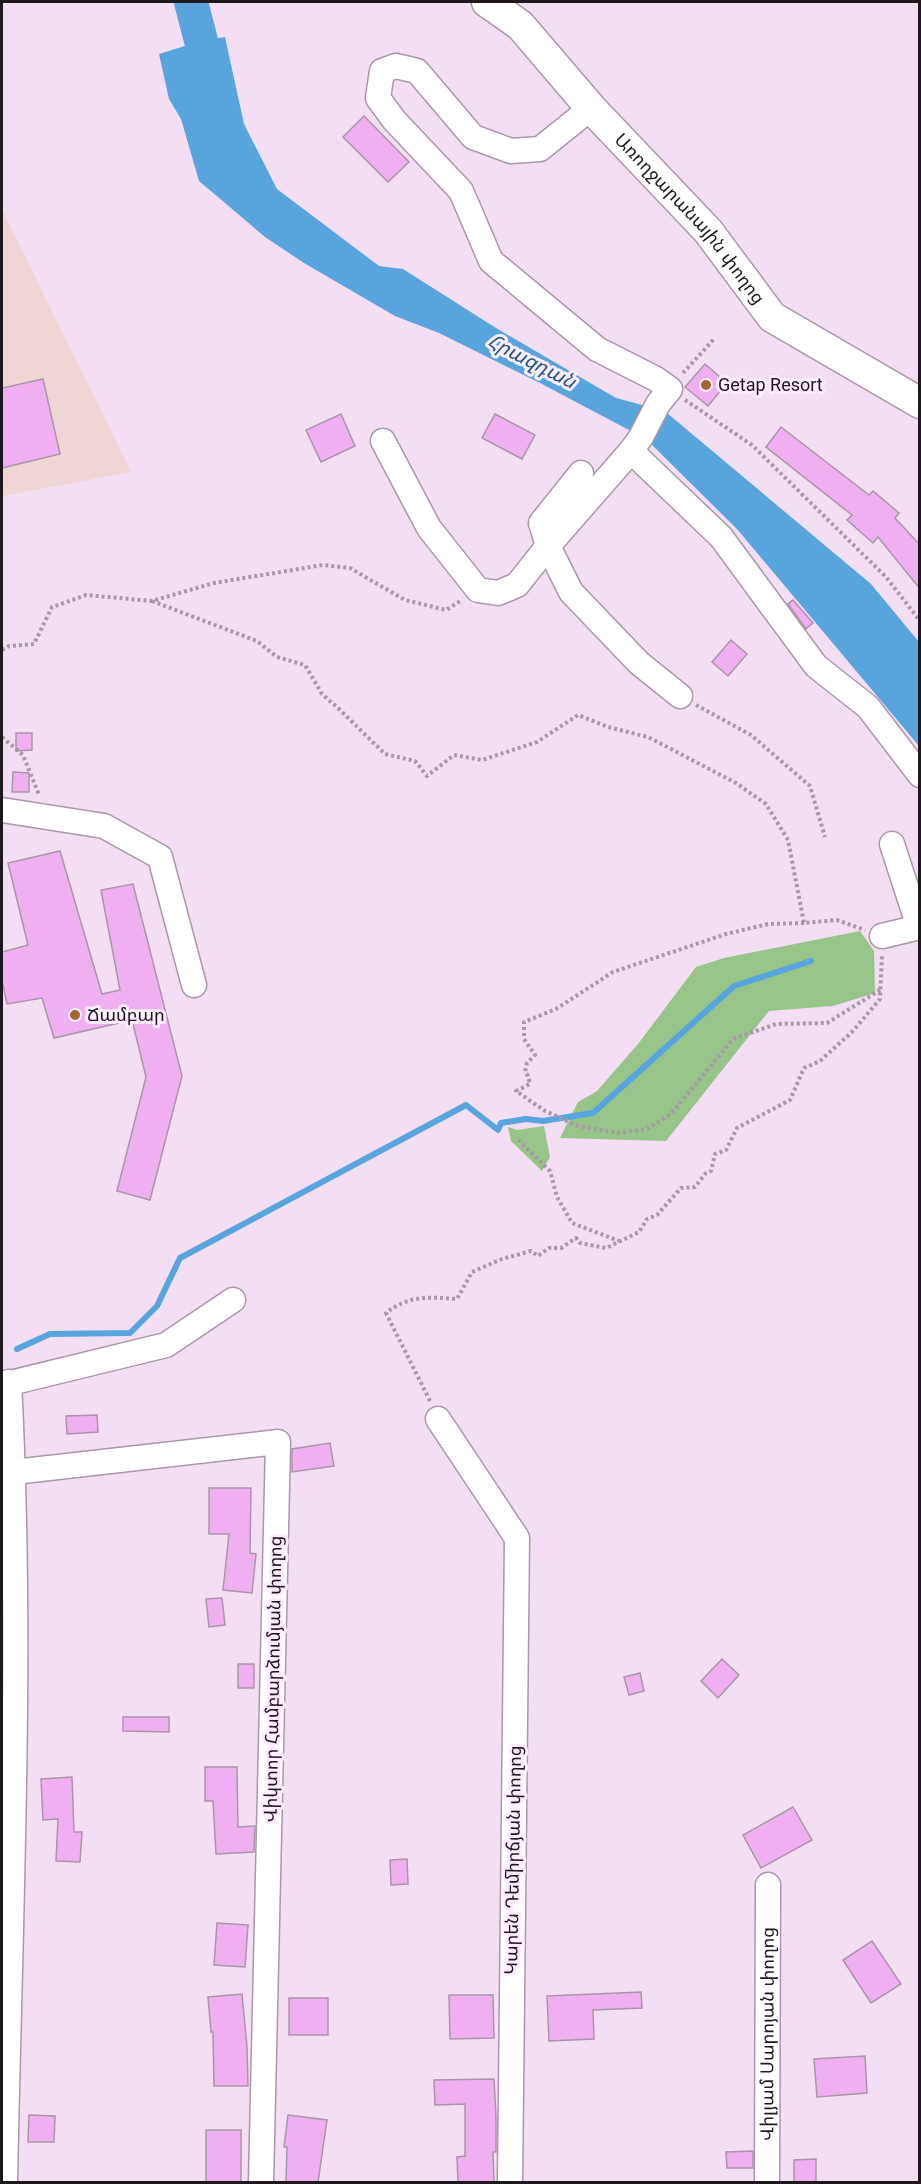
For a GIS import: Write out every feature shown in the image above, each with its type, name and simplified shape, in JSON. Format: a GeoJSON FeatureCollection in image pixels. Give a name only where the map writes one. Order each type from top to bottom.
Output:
{"type":"FeatureCollection","features":[{"type":"Feature","properties":{"kind":"main road","name":"Առողջարանային փողոց"},"geometry":{"type":"LineString","coordinates":[[486,2],[520,25],[591,108],[708,231],[772,318],[920,404]]}},
{"type":"Feature","properties":{"kind":"street"},"geometry":{"type":"LineString","coordinates":[[383,441],[429,528],[478,590],[498,593],[517,585],[636,444],[668,396],[656,379],[597,349],[491,261],[461,191],[394,120],[378,98],[382,72],[396,66],[417,70],[473,137],[511,152],[540,149],[591,108]]}},
{"type":"Feature","properties":{"kind":"street"},"geometry":{"type":"LineString","coordinates":[[636,444],[721,537],[816,666],[868,707],[920,775]]}},
{"type":"Feature","properties":{"kind":"street"},"geometry":{"type":"LineString","coordinates":[[581,474],[541,523],[548,546],[571,592],[639,663],[680,696]]}},
{"type":"Feature","properties":{"kind":"street"},"geometry":{"type":"LineString","coordinates":[[2,810],[104,826],[160,857],[194,985]]}},
{"type":"Feature","properties":{"kind":"street"},"geometry":{"type":"LineString","coordinates":[[882,936],[919,927],[892,844]]}},
{"type":"Feature","properties":{"kind":"street"},"geometry":{"type":"LineString","coordinates":[[5,2182],[8,1706],[14,1472],[5,1383],[166,1345],[233,1300]]}},
{"type":"Feature","properties":{"kind":"street","name":"Կարեն Դեմիրճյան փողոց"},"geometry":{"type":"LineString","coordinates":[[438,1419],[517,1538],[510,2182]]}},
{"type":"Feature","properties":{"kind":"street","name":"Վիկտոր Համբարձումյան փողոց"},"geometry":{"type":"LineString","coordinates":[[14,1472],[278,1442],[261,2182]]}},
{"type":"Feature","properties":{"kind":"street","name":"Վիլյամ Սարոյան փողոց"},"geometry":{"type":"LineString","coordinates":[[766,2182],[768,1885]]}},
{"type":"Feature","properties":{"kind":"path"},"geometry":{"type":"LineString","coordinates":[[715,338],[668,396],[752,445],[886,577],[920,621]]}},
{"type":"Feature","properties":{"kind":"path"},"geometry":{"type":"LineString","coordinates":[[152,601],[214,583],[323,564],[350,568],[405,600],[446,610],[478,590]]}},
{"type":"Feature","properties":{"kind":"path"},"geometry":{"type":"LineString","coordinates":[[2,650],[9,646],[34,644],[52,607],[86,595],[152,601],[257,641],[277,657],[305,665],[321,694],[339,708],[385,754],[415,761],[427,776],[454,755],[482,760],[537,742],[578,715],[608,727],[648,737],[736,783],[766,804],[788,840],[804,922]]}},
{"type":"Feature","properties":{"kind":"path"},"geometry":{"type":"LineString","coordinates":[[680,696],[751,735],[810,786],[825,837]]}},
{"type":"Feature","properties":{"kind":"path"},"geometry":{"type":"LineString","coordinates":[[2,737],[23,755],[47,817]]}},
{"type":"Feature","properties":{"kind":"path"},"geometry":{"type":"LineString","coordinates":[[438,1419],[386,1313],[400,1302],[428,1296],[457,1299],[472,1272],[502,1259],[531,1251],[538,1256],[549,1248],[561,1248],[576,1238],[580,1243],[606,1248],[639,1232],[646,1219],[657,1215],[681,1188],[695,1187],[706,1173],[711,1171],[715,1154],[726,1150],[737,1128],[790,1100],[804,1068],[820,1061],[852,1032],[880,999],[882,936],[837,920],[768,924],[726,934],[613,972],[556,1009],[524,1022],[524,1039],[536,1055],[527,1063],[525,1072],[530,1084],[516,1091],[545,1112],[578,1126],[619,1133],[647,1129],[671,1114],[733,1039],[776,1024],[827,1023],[880,989]]}},
{"type":"Feature","properties":{"kind":"path"},"geometry":{"type":"LineString","coordinates":[[518,1140],[550,1171],[557,1197],[572,1223],[620,1241]]}},
{"type":"Feature","properties":{"kind":"shaded area"},"geometry":{"type":"Polygon","coordinates":[[[2,209],[131,472],[2,496],[2,209]]]}},
{"type":"Feature","properties":{"kind":"green space"},"geometry":{"type":"Polygon","coordinates":[[[860,931],[874,951],[875,993],[833,1006],[769,1011],[666,1141],[560,1138],[578,1102],[597,1091],[638,1044],[696,967],[724,958],[860,931]]]}},
{"type":"Feature","properties":{"kind":"green space"},"geometry":{"type":"Polygon","coordinates":[[[544,1126],[550,1157],[542,1171],[511,1141],[508,1127],[517,1130],[544,1126]]]}},
{"type":"Feature","properties":{"kind":"water"},"geometry":{"type":"Polygon","coordinates":[[[225,37],[244,124],[277,189],[379,266],[403,269],[496,328],[616,398],[661,408],[871,584],[919,642],[919,746],[737,529],[646,439],[439,333],[395,316],[304,263],[265,237],[199,181],[181,119],[169,99],[159,54],[201,41],[225,37]]]}},
{"type":"Feature","properties":{"kind":"building"},"geometry":{"type":"Polygon","coordinates":[[[364,116],[409,162],[388,182],[343,137],[364,116]]]}},
{"type":"Feature","properties":{"kind":"building","name":"Getap Resort"},"geometry":{"type":"Polygon","coordinates":[[[705,364],[727,383],[708,406],[685,387],[705,364]]]}},
{"type":"Feature","properties":{"kind":"building"},"geometry":{"type":"Polygon","coordinates":[[[43,379],[60,454],[2,468],[2,388],[43,379]]]}},
{"type":"Feature","properties":{"kind":"building"},"geometry":{"type":"Polygon","coordinates":[[[341,414],[355,446],[321,462],[306,430],[341,414]]]}},
{"type":"Feature","properties":{"kind":"building"},"geometry":{"type":"Polygon","coordinates":[[[495,414],[535,435],[522,459],[482,438],[495,414]]]}},
{"type":"Feature","properties":{"kind":"building"},"geometry":{"type":"Polygon","coordinates":[[[781,427],[869,495],[873,491],[899,513],[895,518],[920,545],[920,589],[878,537],[873,543],[847,520],[852,515],[766,447],[781,427]]]}},
{"type":"Feature","properties":{"kind":"building"},"geometry":{"type":"Polygon","coordinates":[[[793,600],[813,623],[806,629],[788,604],[793,600]]]}},
{"type":"Feature","properties":{"kind":"building"},"geometry":{"type":"Polygon","coordinates":[[[731,640],[747,654],[728,676],[712,662],[731,640]]]}},
{"type":"Feature","properties":{"kind":"building"},"geometry":{"type":"Polygon","coordinates":[[[16,733],[32,733],[32,750],[16,751],[16,733]]]}},
{"type":"Feature","properties":{"kind":"building"},"geometry":{"type":"Polygon","coordinates":[[[13,772],[29,773],[29,792],[12,792],[13,772]]]}},
{"type":"Feature","properties":{"kind":"building","name":"Ճամբար"},"geometry":{"type":"Polygon","coordinates":[[[60,851],[102,994],[120,990],[101,890],[133,884],[182,1076],[150,1200],[117,1191],[146,1077],[132,1020],[54,1038],[42,998],[7,1004],[2,981],[2,952],[28,945],[8,863],[60,851]]]}},
{"type":"Feature","properties":{"kind":"building"},"geometry":{"type":"Polygon","coordinates":[[[97,1415],[98,1432],[67,1434],[66,1416],[97,1415]]]}},
{"type":"Feature","properties":{"kind":"building"},"geometry":{"type":"Polygon","coordinates":[[[330,1443],[334,1466],[292,1472],[292,1449],[330,1443]]]}},
{"type":"Feature","properties":{"kind":"building"},"geometry":{"type":"Polygon","coordinates":[[[209,1488],[251,1488],[250,1553],[256,1554],[252,1593],[223,1590],[229,1534],[209,1534],[209,1488]]]}},
{"type":"Feature","properties":{"kind":"building"},"geometry":{"type":"Polygon","coordinates":[[[222,1598],[225,1625],[209,1627],[206,1599],[222,1598]]]}},
{"type":"Feature","properties":{"kind":"building"},"geometry":{"type":"Polygon","coordinates":[[[722,1659],[739,1675],[718,1698],[701,1681],[722,1659]]]}},
{"type":"Feature","properties":{"kind":"building"},"geometry":{"type":"Polygon","coordinates":[[[238,1664],[254,1664],[254,1688],[238,1688],[238,1664]]]}},
{"type":"Feature","properties":{"kind":"building"},"geometry":{"type":"Polygon","coordinates":[[[640,1673],[644,1691],[629,1695],[624,1677],[640,1673]]]}},
{"type":"Feature","properties":{"kind":"building"},"geometry":{"type":"Polygon","coordinates":[[[123,1717],[169,1717],[169,1732],[123,1731],[123,1717]]]}},
{"type":"Feature","properties":{"kind":"building"},"geometry":{"type":"Polygon","coordinates":[[[205,1767],[237,1767],[238,1827],[255,1826],[254,1852],[216,1854],[213,1801],[205,1801],[205,1767]]]}},
{"type":"Feature","properties":{"kind":"building"},"geometry":{"type":"Polygon","coordinates":[[[72,1777],[74,1832],[82,1832],[80,1862],[56,1861],[58,1819],[43,1820],[41,1779],[72,1777]]]}},
{"type":"Feature","properties":{"kind":"building"},"geometry":{"type":"Polygon","coordinates":[[[793,1807],[812,1840],[761,1868],[743,1835],[793,1807]]]}},
{"type":"Feature","properties":{"kind":"building"},"geometry":{"type":"Polygon","coordinates":[[[407,1859],[408,1884],[391,1885],[390,1860],[407,1859]]]}},
{"type":"Feature","properties":{"kind":"building"},"geometry":{"type":"Polygon","coordinates":[[[217,1923],[248,1925],[245,1967],[214,1965],[217,1923]]]}},
{"type":"Feature","properties":{"kind":"building"},"geometry":{"type":"Polygon","coordinates":[[[872,1941],[901,1984],[871,2003],[843,1960],[872,1941]]]}},
{"type":"Feature","properties":{"kind":"building"},"geometry":{"type":"Polygon","coordinates":[[[641,1992],[642,2008],[593,2010],[594,2039],[549,2041],[547,1996],[641,1992]]]}},
{"type":"Feature","properties":{"kind":"building"},"geometry":{"type":"Polygon","coordinates":[[[242,1994],[248,2086],[214,2086],[213,2032],[211,2032],[208,1997],[242,1994]]]}},
{"type":"Feature","properties":{"kind":"building"},"geometry":{"type":"Polygon","coordinates":[[[449,1995],[493,1995],[494,2038],[450,2039],[449,1995]]]}},
{"type":"Feature","properties":{"kind":"building"},"geometry":{"type":"Polygon","coordinates":[[[289,1998],[328,1998],[328,2035],[289,2035],[289,1998]]]}},
{"type":"Feature","properties":{"kind":"building"},"geometry":{"type":"Polygon","coordinates":[[[865,2056],[867,2093],[817,2097],[814,2059],[865,2056]]]}},
{"type":"Feature","properties":{"kind":"building"},"geometry":{"type":"Polygon","coordinates":[[[494,2079],[496,2152],[493,2152],[494,2182],[458,2182],[457,2157],[465,2156],[465,2104],[435,2105],[434,2080],[494,2079]]]}},
{"type":"Feature","properties":{"kind":"building"},"geometry":{"type":"Polygon","coordinates":[[[29,2115],[55,2116],[54,2142],[28,2142],[29,2115]]]}},
{"type":"Feature","properties":{"kind":"building"},"geometry":{"type":"Polygon","coordinates":[[[288,2115],[327,2120],[318,2182],[286,2182],[287,2147],[284,2147],[288,2115]]]}},
{"type":"Feature","properties":{"kind":"building"},"geometry":{"type":"Polygon","coordinates":[[[206,2130],[241,2130],[241,2182],[206,2182],[206,2130]]]}},
{"type":"Feature","properties":{"kind":"building"},"geometry":{"type":"Polygon","coordinates":[[[753,2151],[753,2168],[727,2168],[726,2152],[753,2151]]]}},
{"type":"Feature","properties":{"kind":"building"},"geometry":{"type":"Polygon","coordinates":[[[816,2159],[816,2182],[794,2182],[794,2160],[816,2159]]]}},
{"type":"Feature","properties":{"kind":"waterway","name":"Հրազդան"},"geometry":{"type":"LineString","coordinates":[[191,2],[207,64],[210,89]]}},
{"type":"Feature","properties":{"kind":"waterway"},"geometry":{"type":"LineString","coordinates":[[17,1349],[50,1334],[130,1333],[157,1306],[180,1258],[466,1105],[498,1130],[501,1123],[526,1119],[543,1121],[593,1113],[734,986],[811,961]]}},
{"type":"Feature","properties":{"kind":"place","name":"Getap Resort"},"geometry":{"type":"Point","coordinates":[706,385]}},
{"type":"Feature","properties":{"kind":"place","name":"Ճամբար"},"geometry":{"type":"Point","coordinates":[75,1015]}}]}
